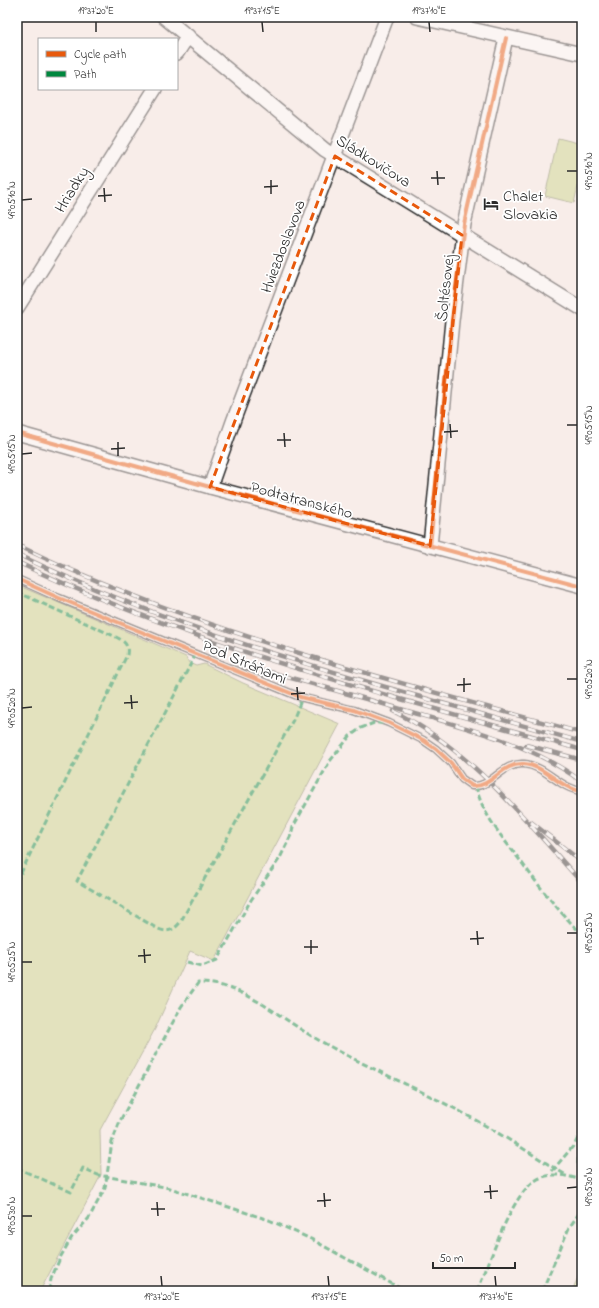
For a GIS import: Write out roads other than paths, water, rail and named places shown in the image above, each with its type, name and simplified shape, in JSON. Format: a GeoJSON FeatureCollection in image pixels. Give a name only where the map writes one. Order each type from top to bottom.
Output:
{"type":"FeatureCollection","features":[{"type":"Feature","properties":{"kind":"street","name":"Sládkovičova"},"geometry":{"type":"LineString","coordinates":[[164,17],[325,150],[582,309]]}},
{"type":"Feature","properties":{"kind":"street","name":"Hviezdoslavova"},"geometry":{"type":"LineString","coordinates":[[210,487],[234,419],[387,17]]}},
{"type":"Feature","properties":{"kind":"street"},"geometry":{"type":"LineString","coordinates":[[417,17],[582,54]]}},
{"type":"Feature","properties":{"kind":"street"},"geometry":{"type":"LineString","coordinates":[[178,51],[188,36]]}},
{"type":"Feature","properties":{"kind":"street","name":"Šoltésovej"},"geometry":{"type":"LineString","coordinates":[[430,546],[462,235],[506,38]]}},
{"type":"Feature","properties":{"kind":"street","name":"Hriadky"},"geometry":{"type":"LineString","coordinates":[[17,308],[154,90]]}},
{"type":"Feature","properties":{"kind":"street","name":"Podtatranského"},"geometry":{"type":"LineString","coordinates":[[17,433],[210,487],[582,586]]}},
{"type":"Feature","properties":{"kind":"lane","name":"Pod Stráňami"},"geometry":{"type":"LineString","coordinates":[[17,579],[59,598],[300,697],[354,710],[388,723],[423,740],[436,749],[451,763],[462,780],[472,786],[485,784],[508,767],[523,764],[535,767],[566,786],[582,791]]}},
{"type":"Feature","properties":{"kind":"railway"},"geometry":{"type":"LineString","coordinates":[[17,545],[85,576],[154,604],[224,629],[295,652],[438,694],[582,733]]}},
{"type":"Feature","properties":{"kind":"railway"},"geometry":{"type":"LineString","coordinates":[[17,554],[85,585],[224,637],[366,682],[582,742]]}},
{"type":"Feature","properties":{"kind":"railway"},"geometry":{"type":"LineString","coordinates":[[17,562],[85,593],[154,620],[225,645],[295,668],[582,750]]}},
{"type":"Feature","properties":{"kind":"railway"},"geometry":{"type":"LineString","coordinates":[[265,671],[456,725],[500,739],[543,757],[582,782]]}},
{"type":"Feature","properties":{"kind":"railway"},"geometry":{"type":"LineString","coordinates":[[393,711],[421,727],[472,765],[517,810],[582,883]]}},
{"type":"Feature","properties":{"kind":"railway"},"geometry":{"type":"LineString","coordinates":[[526,745],[582,760]]}},
{"type":"Feature","properties":{"kind":"railway"},"geometry":{"type":"LineString","coordinates":[[531,822],[582,862]]}},
{"type":"Feature","properties":{"kind":"place","name":"Chalet Slovakia"},"geometry":{"type":"Point","coordinates":[491,204]}}]}
